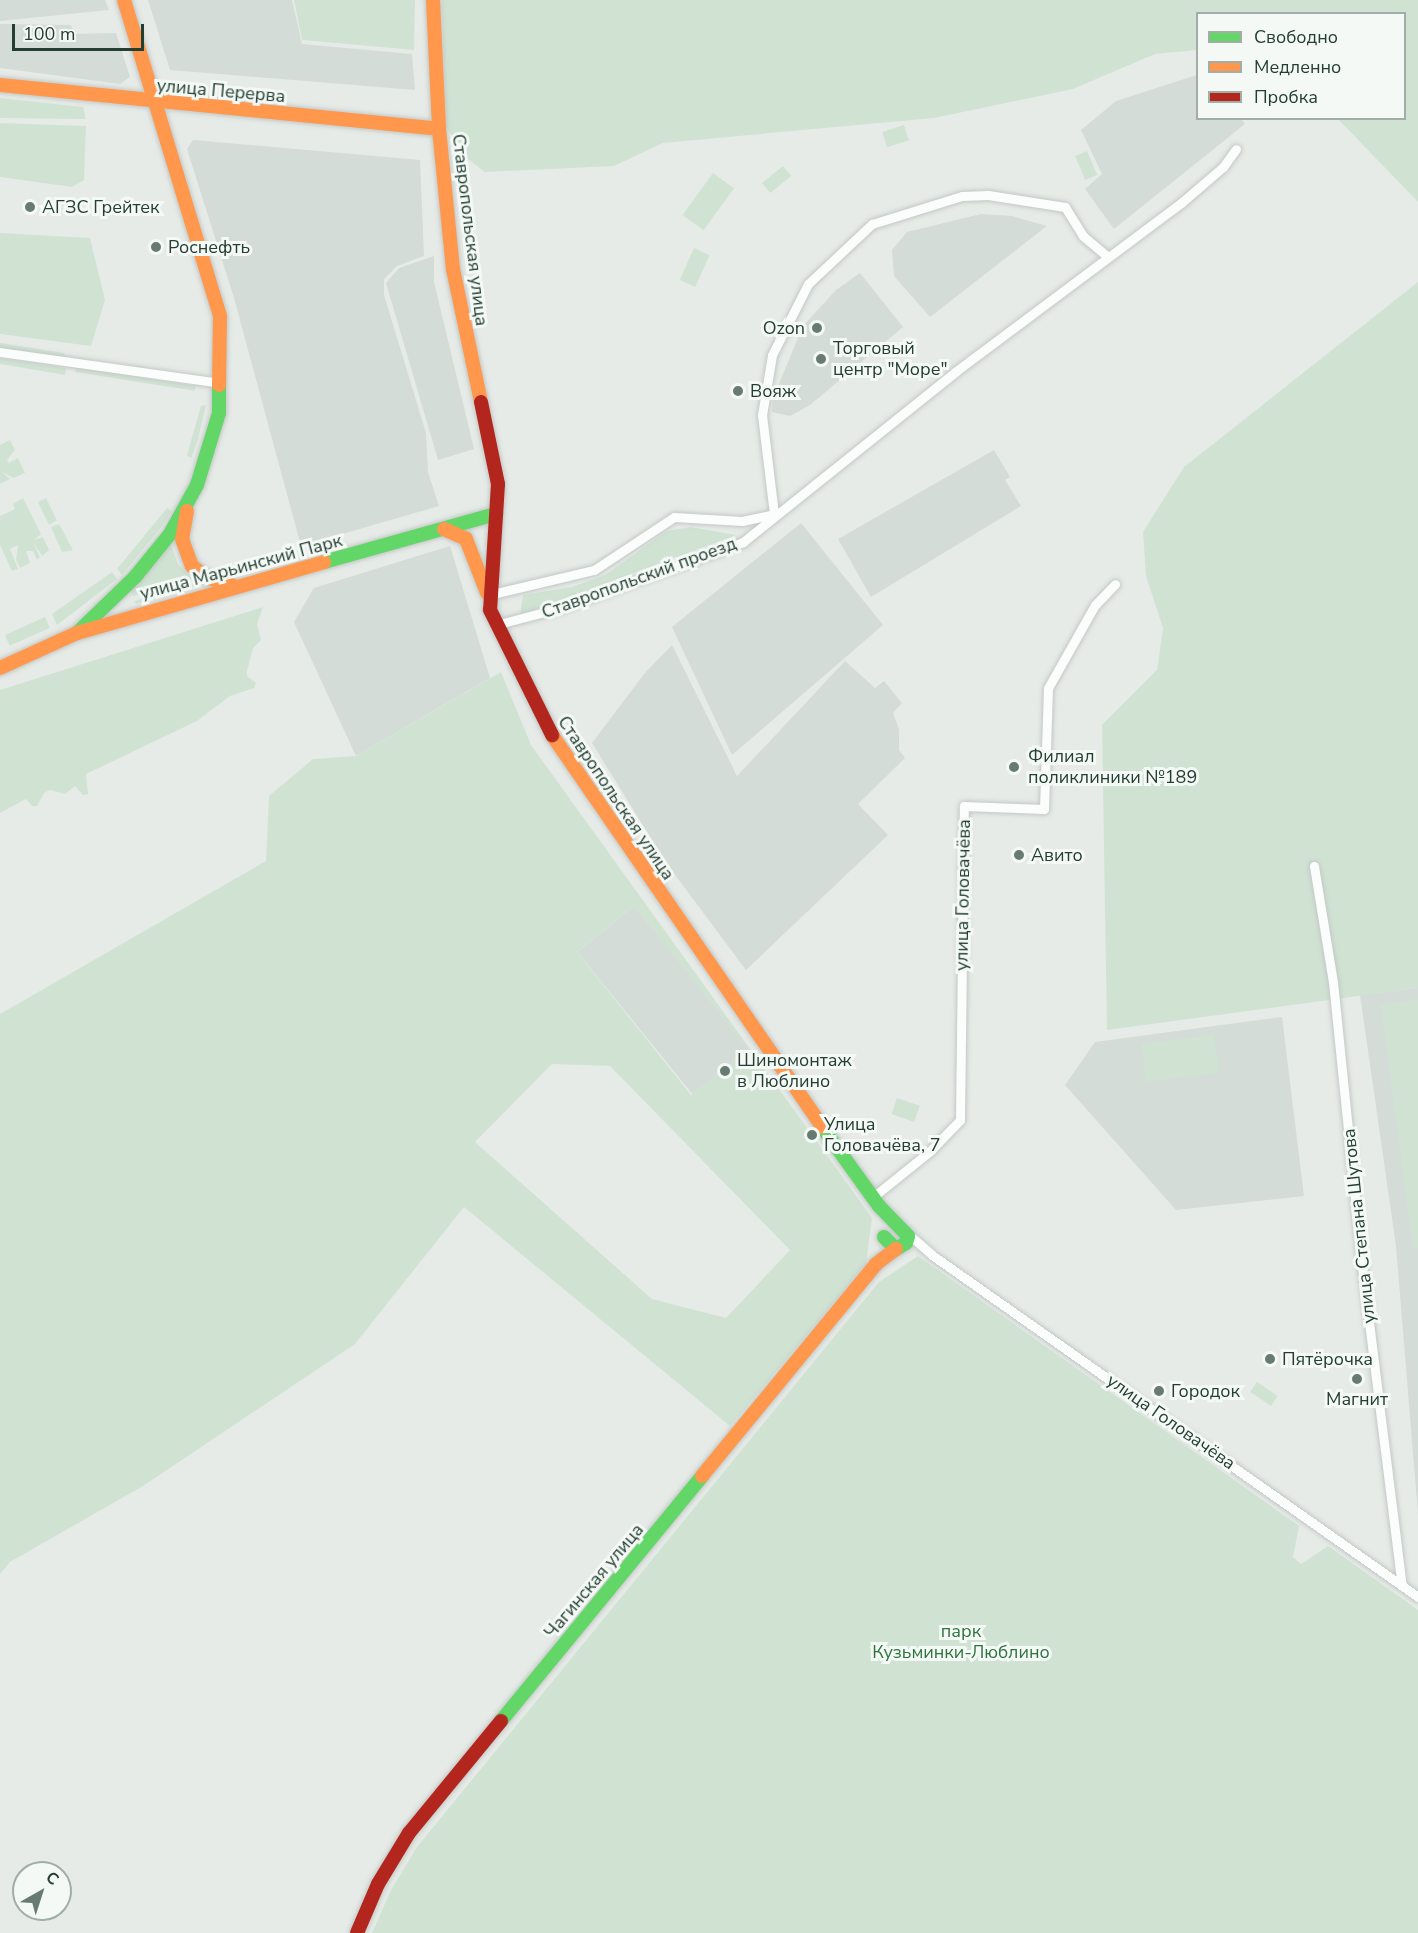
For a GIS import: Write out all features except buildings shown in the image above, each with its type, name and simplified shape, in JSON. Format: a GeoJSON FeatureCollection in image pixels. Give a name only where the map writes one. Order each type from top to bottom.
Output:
{"type":"FeatureCollection","features":[{"type":"Feature","properties":{"kind":"street"},"geometry":{"type":"LineString","coordinates":[[77,633],[135,577],[170,534],[189,501],[210,449],[219,412],[220,316],[124,0]]}},
{"type":"Feature","properties":{"kind":"street","name":"Ставропольская улица"},"geometry":{"type":"LineString","coordinates":[[433,0],[439,129],[453,269],[498,484],[488,594],[495,625],[561,754],[876,1202],[903,1229]]}},
{"type":"Feature","properties":{"kind":"street","name":"улица Перерва"},"geometry":{"type":"LineString","coordinates":[[0,86],[157,104],[439,129]]}},
{"type":"Feature","properties":{"kind":"street","name":"Ставропольский проезд"},"geometry":{"type":"LineString","coordinates":[[495,625],[560,608],[743,542],[774,514],[1106,255],[1120,249],[1181,203],[1223,167],[1236,149]]}},
{"type":"Feature","properties":{"kind":"street"},"geometry":{"type":"LineString","coordinates":[[774,514],[762,415],[771,355],[808,284],[872,224],[962,196],[988,195],[1065,207],[1083,236],[1106,255]]}},
{"type":"Feature","properties":{"kind":"street"},"geometry":{"type":"LineString","coordinates":[[0,352],[221,383]]}},
{"type":"Feature","properties":{"kind":"street"},"geometry":{"type":"LineString","coordinates":[[189,501],[182,539],[192,566],[206,577],[237,587]]}},
{"type":"Feature","properties":{"kind":"street","name":"улица Марьинский Парк"},"geometry":{"type":"LineString","coordinates":[[0,668],[77,633],[496,514]]}},
{"type":"Feature","properties":{"kind":"street","name":"Ставропольский проезд"},"geometry":{"type":"LineString","coordinates":[[488,594],[594,570],[674,517],[742,521],[774,514]]}},
{"type":"Feature","properties":{"kind":"street"},"geometry":{"type":"LineString","coordinates":[[442,529],[455,531],[466,540],[488,594]]}},
{"type":"Feature","properties":{"kind":"street","name":"улица Головачёва"},"geometry":{"type":"LineString","coordinates":[[876,1202],[960,1120],[964,806],[1044,809],[1048,688],[1095,605],[1115,584]]}},
{"type":"Feature","properties":{"kind":"street","name":"улица Степана Шутова"},"geometry":{"type":"LineString","coordinates":[[1314,866],[1333,982],[1360,1250],[1402,1585]]}},
{"type":"Feature","properties":{"kind":"street","name":"Ставропольская улица"},"geometry":{"type":"LineString","coordinates":[[876,1202],[884,1235]]}},
{"type":"Feature","properties":{"kind":"street"},"geometry":{"type":"LineString","coordinates":[[898,1248],[907,1240],[903,1229],[892,1225],[884,1235],[889,1246],[898,1248],[924,1248]]}},
{"type":"Feature","properties":{"kind":"street","name":"улица Головачёва"},"geometry":{"type":"LineString","coordinates":[[903,1229],[924,1248],[1418,1597]]}},
{"type":"Feature","properties":{"kind":"street","name":"Чагинская улица"},"geometry":{"type":"LineString","coordinates":[[876,1264],[884,1235]]}},
{"type":"Feature","properties":{"kind":"street","name":"Чагинская улица"},"geometry":{"type":"LineString","coordinates":[[357,1933],[378,1884],[409,1833],[876,1264],[898,1248]]}},
{"type":"Feature","properties":{"kind":"shaded area"},"geometry":{"type":"Polygon","coordinates":[[[0,0],[105,0],[109,10],[0,21],[0,0]]]}},
{"type":"Feature","properties":{"kind":"shaded area"},"geometry":{"type":"Polygon","coordinates":[[[148,0],[292,0],[302,44],[412,54],[415,90],[170,70],[148,0]]]}},
{"type":"Feature","properties":{"kind":"shaded area"},"geometry":{"type":"Polygon","coordinates":[[[0,24],[71,25],[74,34],[116,33],[130,77],[120,84],[0,68],[0,24]]]}},
{"type":"Feature","properties":{"kind":"shaded area"},"geometry":{"type":"Polygon","coordinates":[[[1196,75],[1196,120],[1242,120],[1245,124],[1114,229],[1085,189],[1102,174],[1081,130],[1116,101],[1196,75]]]}},
{"type":"Feature","properties":{"kind":"shaded area"},"geometry":{"type":"Polygon","coordinates":[[[193,140],[420,160],[424,256],[397,266],[384,279],[384,295],[426,433],[428,472],[439,506],[301,546],[234,298],[187,149],[193,140]]]}},
{"type":"Feature","properties":{"kind":"shaded area"},"geometry":{"type":"Polygon","coordinates":[[[981,214],[1012,216],[1047,226],[930,317],[894,276],[892,250],[907,232],[981,214]]]}},
{"type":"Feature","properties":{"kind":"shaded area"},"geometry":{"type":"Polygon","coordinates":[[[434,256],[434,282],[474,449],[438,460],[386,283],[399,268],[434,256]]]}},
{"type":"Feature","properties":{"kind":"shaded area"},"geometry":{"type":"Polygon","coordinates":[[[860,273],[903,327],[810,405],[790,416],[772,412],[773,398],[803,326],[836,290],[860,273]]]}},
{"type":"Feature","properties":{"kind":"shaded area"},"geometry":{"type":"Polygon","coordinates":[[[994,450],[1010,477],[1005,480],[1021,506],[871,597],[838,539],[994,450]]]}},
{"type":"Feature","properties":{"kind":"shaded area"},"geometry":{"type":"Polygon","coordinates":[[[801,523],[883,625],[732,755],[672,627],[801,523]]]}},
{"type":"Feature","properties":{"kind":"shaded area"},"geometry":{"type":"Polygon","coordinates":[[[450,546],[490,678],[356,756],[294,622],[314,588],[450,546]]]}},
{"type":"Feature","properties":{"kind":"shaded area"},"geometry":{"type":"Polygon","coordinates":[[[672,645],[737,776],[845,661],[875,688],[884,681],[902,703],[893,713],[899,729],[899,750],[905,758],[858,804],[888,835],[746,970],[667,864],[592,743],[644,674],[672,645]]]}},
{"type":"Feature","properties":{"kind":"shaded area"},"geometry":{"type":"Polygon","coordinates":[[[634,906],[749,1048],[692,1094],[577,952],[634,906]]]}},
{"type":"Feature","properties":{"kind":"shaded area"},"geometry":{"type":"Polygon","coordinates":[[[1418,988],[1418,1514],[1396,1246],[1360,995],[1418,988]]]}},
{"type":"Feature","properties":{"kind":"shaded area"},"geometry":{"type":"Polygon","coordinates":[[[1282,1017],[1304,1196],[1176,1210],[1065,1085],[1095,1042],[1282,1017]]]}},
{"type":"Feature","properties":{"kind":"green space"},"geometry":{"type":"Polygon","coordinates":[[[294,0],[415,0],[414,50],[302,40],[294,0]]]}},
{"type":"Feature","properties":{"kind":"green space"},"geometry":{"type":"Polygon","coordinates":[[[442,0],[1418,0],[1418,202],[1339,120],[1406,120],[1406,12],[1196,12],[1196,50],[1155,54],[1073,89],[934,118],[663,143],[614,166],[485,172],[469,160],[446,127],[442,0]]]}},
{"type":"Feature","properties":{"kind":"green space"},"geometry":{"type":"Polygon","coordinates":[[[0,98],[83,107],[86,119],[0,118],[0,98]]]}},
{"type":"Feature","properties":{"kind":"green space"},"geometry":{"type":"Polygon","coordinates":[[[0,123],[86,126],[84,180],[72,187],[0,177],[0,123]]]}},
{"type":"Feature","properties":{"kind":"green space"},"geometry":{"type":"Polygon","coordinates":[[[904,125],[909,140],[887,147],[882,132],[904,125]]]}},
{"type":"Feature","properties":{"kind":"green space"},"geometry":{"type":"Polygon","coordinates":[[[1087,151],[1097,175],[1085,180],[1075,156],[1087,151]]]}},
{"type":"Feature","properties":{"kind":"green space"},"geometry":{"type":"Polygon","coordinates":[[[783,166],[791,176],[770,193],[762,183],[783,166]]]}},
{"type":"Feature","properties":{"kind":"green space"},"geometry":{"type":"Polygon","coordinates":[[[713,173],[734,188],[703,230],[682,215],[713,173]]]}},
{"type":"Feature","properties":{"kind":"green space"},"geometry":{"type":"Polygon","coordinates":[[[0,233],[90,238],[105,300],[91,346],[0,334],[0,233]]]}},
{"type":"Feature","properties":{"kind":"green space"},"geometry":{"type":"Polygon","coordinates":[[[694,248],[710,255],[695,287],[680,280],[694,248]]]}},
{"type":"Feature","properties":{"kind":"green space"},"geometry":{"type":"Polygon","coordinates":[[[1418,282],[1418,988],[1107,1030],[1102,725],[1157,670],[1163,628],[1146,576],[1143,532],[1184,467],[1418,282]]]}},
{"type":"Feature","properties":{"kind":"green space"},"geometry":{"type":"Polygon","coordinates":[[[0,343],[64,353],[66,357],[0,349],[0,343]]]}},
{"type":"Feature","properties":{"kind":"green space"},"geometry":{"type":"Polygon","coordinates":[[[0,358],[66,368],[65,375],[0,364],[0,358]]]}},
{"type":"Feature","properties":{"kind":"green space"},"geometry":{"type":"Polygon","coordinates":[[[76,367],[196,386],[195,391],[75,372],[76,367]]]}},
{"type":"Feature","properties":{"kind":"green space"},"geometry":{"type":"Polygon","coordinates":[[[206,405],[191,458],[187,455],[201,406],[206,405]]]}},
{"type":"Feature","properties":{"kind":"green space"},"geometry":{"type":"Polygon","coordinates":[[[10,440],[15,450],[7,460],[9,463],[18,458],[25,473],[14,478],[2,472],[10,479],[0,484],[0,445],[10,440]]]}},
{"type":"Feature","properties":{"kind":"green space"},"geometry":{"type":"Polygon","coordinates":[[[23,498],[41,534],[34,540],[43,537],[49,550],[42,556],[33,542],[40,557],[37,560],[33,551],[26,551],[30,563],[20,568],[16,560],[18,545],[10,549],[18,569],[12,571],[0,545],[0,516],[15,509],[13,504],[23,498]]]}},
{"type":"Feature","properties":{"kind":"green space"},"geometry":{"type":"Polygon","coordinates":[[[46,498],[57,520],[49,524],[38,502],[46,498]]]}},
{"type":"Feature","properties":{"kind":"green space"},"geometry":{"type":"Polygon","coordinates":[[[167,508],[172,511],[162,526],[122,575],[117,569],[167,508]]]}},
{"type":"Feature","properties":{"kind":"green space"},"geometry":{"type":"Polygon","coordinates":[[[59,524],[73,550],[62,552],[51,527],[59,524]]]}},
{"type":"Feature","properties":{"kind":"green space"},"geometry":{"type":"Polygon","coordinates":[[[691,527],[736,535],[520,615],[523,595],[572,587],[605,575],[667,531],[691,527]]]}},
{"type":"Feature","properties":{"kind":"green space"},"geometry":{"type":"Polygon","coordinates":[[[170,542],[178,564],[192,579],[133,596],[131,591],[170,542]]]}},
{"type":"Feature","properties":{"kind":"green space"},"geometry":{"type":"Polygon","coordinates":[[[112,572],[117,579],[57,625],[52,614],[112,572]]]}},
{"type":"Feature","properties":{"kind":"green space"},"geometry":{"type":"Polygon","coordinates":[[[197,582],[203,585],[136,604],[134,601],[197,582]]]}},
{"type":"Feature","properties":{"kind":"green space"},"geometry":{"type":"Polygon","coordinates":[[[263,607],[257,624],[261,640],[253,648],[247,671],[247,676],[256,683],[254,688],[230,696],[197,721],[86,774],[88,794],[83,795],[75,786],[65,794],[50,790],[44,793],[37,806],[32,806],[26,799],[0,813],[0,690],[263,607]]]}},
{"type":"Feature","properties":{"kind":"green space"},"geometry":{"type":"Polygon","coordinates":[[[45,617],[50,628],[10,646],[5,635],[45,617]]]}},
{"type":"Feature","properties":{"kind":"green space"},"geometry":{"type":"Polygon","coordinates":[[[501,672],[531,745],[872,1218],[866,1264],[730,1426],[464,1207],[355,1344],[143,1486],[10,1562],[0,1574],[0,1014],[266,861],[269,796],[313,759],[356,756],[501,672]],[[634,906],[577,952],[691,1095],[748,1049],[634,906]],[[552,1064],[475,1142],[652,1299],[726,1318],[790,1250],[610,1066],[552,1064]]]}},
{"type":"Feature","properties":{"kind":"green space"},"geometry":{"type":"Polygon","coordinates":[[[1418,1000],[1418,1247],[1413,1248],[1381,1005],[1418,1000]]]}},
{"type":"Feature","properties":{"kind":"green space"},"geometry":{"type":"Polygon","coordinates":[[[1214,1035],[1219,1073],[1146,1082],[1142,1044],[1214,1035]]]}},
{"type":"Feature","properties":{"kind":"green space"},"geometry":{"type":"Polygon","coordinates":[[[897,1098],[920,1106],[914,1122],[891,1114],[897,1098]]]}},
{"type":"Feature","properties":{"kind":"green space","name":"парк Кузьминки-Люблино"},"geometry":{"type":"Polygon","coordinates":[[[918,1256],[1299,1526],[1293,1557],[1301,1564],[1328,1546],[1418,1610],[1418,1933],[372,1933],[391,1890],[417,1847],[879,1282],[918,1256]]]}},
{"type":"Feature","properties":{"kind":"green space"},"geometry":{"type":"Polygon","coordinates":[[[1257,1382],[1278,1396],[1271,1406],[1250,1392],[1257,1382]]]}},
{"type":"Feature","properties":{"kind":"traffic: fast"},"geometry":{"type":"LineString","coordinates":[[77,633],[135,577],[170,534],[197,485],[219,413],[219,385]]}},
{"type":"Feature","properties":{"kind":"traffic: fast"},"geometry":{"type":"LineString","coordinates":[[324,562],[496,514]]}},
{"type":"Feature","properties":{"kind":"traffic: fast"},"geometry":{"type":"LineString","coordinates":[[822,1127],[879,1206],[908,1236],[906,1243],[896,1249],[884,1237]]}},
{"type":"Feature","properties":{"kind":"traffic: fast"},"geometry":{"type":"LineString","coordinates":[[501,1721],[702,1476]]}},
{"type":"Feature","properties":{"kind":"traffic: slow"},"geometry":{"type":"LineString","coordinates":[[124,0],[220,316],[219,385]]}},
{"type":"Feature","properties":{"kind":"traffic: slow"},"geometry":{"type":"LineString","coordinates":[[433,0],[439,129],[453,269],[481,402]]}},
{"type":"Feature","properties":{"kind":"traffic: slow"},"geometry":{"type":"LineString","coordinates":[[0,85],[439,129]]}},
{"type":"Feature","properties":{"kind":"traffic: slow"},"geometry":{"type":"LineString","coordinates":[[187,511],[182,539],[192,566],[206,577],[236,587]]}},
{"type":"Feature","properties":{"kind":"traffic: slow"},"geometry":{"type":"LineString","coordinates":[[444,529],[466,539],[487,593]]}},
{"type":"Feature","properties":{"kind":"traffic: slow"},"geometry":{"type":"LineString","coordinates":[[0,668],[77,633],[324,562]]}},
{"type":"Feature","properties":{"kind":"traffic: slow"},"geometry":{"type":"LineString","coordinates":[[552,735],[822,1127]]}},
{"type":"Feature","properties":{"kind":"traffic: slow"},"geometry":{"type":"LineString","coordinates":[[702,1476],[876,1264],[896,1249]]}},
{"type":"Feature","properties":{"kind":"traffic: jam"},"geometry":{"type":"LineString","coordinates":[[481,402],[498,484],[490,610],[552,735]]}},
{"type":"Feature","properties":{"kind":"traffic: jam"},"geometry":{"type":"LineString","coordinates":[[357,1933],[378,1884],[409,1833],[501,1721]]}},
{"type":"Feature","properties":{"kind":"place","name":"АГЗС Грейтек"},"geometry":{"type":"Point","coordinates":[30,207]}},
{"type":"Feature","properties":{"kind":"place","name":"Роснефть"},"geometry":{"type":"Point","coordinates":[156,247]}},
{"type":"Feature","properties":{"kind":"place","name":"Ozon"},"geometry":{"type":"Point","coordinates":[817,328]}},
{"type":"Feature","properties":{"kind":"place","name":"Торговый центр \"Море\""},"geometry":{"type":"Point","coordinates":[821,359]}},
{"type":"Feature","properties":{"kind":"place","name":"Вояж"},"geometry":{"type":"Point","coordinates":[738,391]}},
{"type":"Feature","properties":{"kind":"place","name":"Филиал поликлиники №189"},"geometry":{"type":"Point","coordinates":[1014,767]}},
{"type":"Feature","properties":{"kind":"place","name":"Авито"},"geometry":{"type":"Point","coordinates":[1019,855]}},
{"type":"Feature","properties":{"kind":"place","name":"Шиномонтаж в Люблино"},"geometry":{"type":"Point","coordinates":[725,1071]}},
{"type":"Feature","properties":{"kind":"place","name":"Улица Головачёва, 7"},"geometry":{"type":"Point","coordinates":[812,1135]}},
{"type":"Feature","properties":{"kind":"place","name":"Пятёрочка"},"geometry":{"type":"Point","coordinates":[1270,1359]}},
{"type":"Feature","properties":{"kind":"place","name":"Магнит"},"geometry":{"type":"Point","coordinates":[1357,1379]}},
{"type":"Feature","properties":{"kind":"place","name":"Городок"},"geometry":{"type":"Point","coordinates":[1159,1391]}}]}
